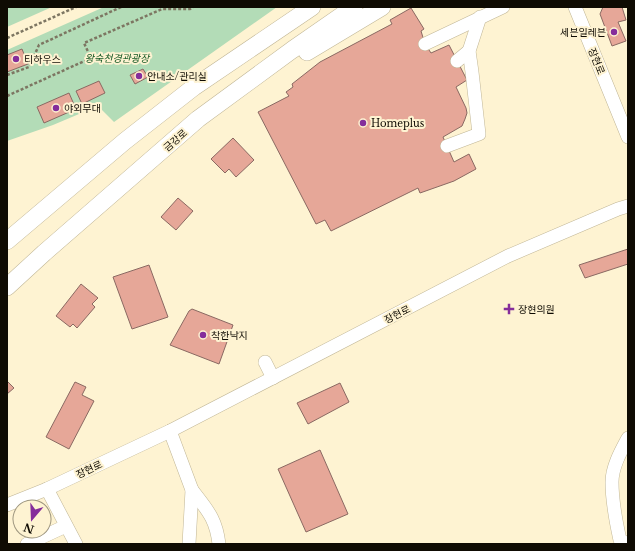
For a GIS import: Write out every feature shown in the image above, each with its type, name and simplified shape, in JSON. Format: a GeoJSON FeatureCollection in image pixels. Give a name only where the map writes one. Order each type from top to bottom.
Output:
{"type":"FeatureCollection","features":[{"type":"Feature","properties":{"kind":"main road"},"geometry":{"type":"LineString","coordinates":[[7,241],[125,141],[194,87],[312,7]]}},
{"type":"Feature","properties":{"kind":"main road","name":"금강로"},"geometry":{"type":"LineString","coordinates":[[7,286],[123,184],[219,103],[354,7]]}},
{"type":"Feature","properties":{"kind":"main road"},"geometry":{"type":"LineString","coordinates":[[219,103],[382,7]]}},
{"type":"Feature","properties":{"kind":"street"},"geometry":{"type":"LineString","coordinates":[[426,44],[503,7]]}},
{"type":"Feature","properties":{"kind":"street","name":"장현로"},"geometry":{"type":"LineString","coordinates":[[575,7],[628,137]]}},
{"type":"Feature","properties":{"kind":"street"},"geometry":{"type":"LineString","coordinates":[[447,146],[478,134],[472,72],[468,52],[480,17]]}},
{"type":"Feature","properties":{"kind":"street"},"geometry":{"type":"LineString","coordinates":[[457,61],[468,52]]}},
{"type":"Feature","properties":{"kind":"street","name":"장현로"},"geometry":{"type":"LineString","coordinates":[[7,505],[47,489],[170,431],[508,256],[628,206]]}},
{"type":"Feature","properties":{"kind":"street"},"geometry":{"type":"LineString","coordinates":[[265,362],[273,378]]}},
{"type":"Feature","properties":{"kind":"street"},"geometry":{"type":"LineString","coordinates":[[170,431],[192,490],[212,516],[218,530],[219,544]]}},
{"type":"Feature","properties":{"kind":"street"},"geometry":{"type":"LineString","coordinates":[[628,438],[618,457],[612,481],[615,520],[620,540],[628,544]]}},
{"type":"Feature","properties":{"kind":"street"},"geometry":{"type":"LineString","coordinates":[[47,489],[76,544]]}},
{"type":"Feature","properties":{"kind":"street"},"geometry":{"type":"LineString","coordinates":[[189,544],[192,490]]}},
{"type":"Feature","properties":{"kind":"street"},"geometry":{"type":"LineString","coordinates":[[27,544],[66,526]]}},
{"type":"Feature","properties":{"kind":"path"},"geometry":{"type":"LineString","coordinates":[[7,38],[76,7]]}},
{"type":"Feature","properties":{"kind":"path"},"geometry":{"type":"LineString","coordinates":[[7,75],[29,67],[39,45],[121,7]]}},
{"type":"Feature","properties":{"kind":"path"},"geometry":{"type":"LineString","coordinates":[[7,96],[91,58],[84,42],[162,9],[190,9],[193,7]]}},
{"type":"Feature","properties":{"kind":"green space"},"geometry":{"type":"Polygon","coordinates":[[[7,7],[52,7],[7,27],[7,7]]]}},
{"type":"Feature","properties":{"kind":"green space","name":"왕숙천경관광장"},"geometry":{"type":"Polygon","coordinates":[[[104,7],[277,7],[114,122],[98,106],[53,125],[7,141],[7,50],[104,7]]]}},
{"type":"Feature","properties":{"kind":"building","name":"세븐일레븐"},"geometry":{"type":"Polygon","coordinates":[[[603,7],[622,7],[626,20],[618,22],[626,41],[612,46],[600,14],[603,7]]]}},
{"type":"Feature","properties":{"kind":"building","name":"Homeplus"},"geometry":{"type":"Polygon","coordinates":[[[411,8],[424,29],[421,31],[425,44],[431,53],[449,45],[467,80],[456,87],[466,108],[467,113],[465,119],[462,126],[443,137],[454,162],[469,154],[476,169],[454,181],[420,193],[418,188],[331,231],[325,220],[316,224],[258,112],[289,96],[286,92],[293,87],[292,84],[320,62],[392,24],[390,20],[411,8]]]}},
{"type":"Feature","properties":{"kind":"building","name":"티하우스"},"geometry":{"type":"Polygon","coordinates":[[[22,49],[28,64],[7,72],[7,55],[22,49]]]}},
{"type":"Feature","properties":{"kind":"building","name":"안내소/관리실"},"geometry":{"type":"Polygon","coordinates":[[[143,69],[148,77],[135,84],[130,75],[143,69]]]}},
{"type":"Feature","properties":{"kind":"building"},"geometry":{"type":"Polygon","coordinates":[[[99,81],[105,93],[82,104],[76,91],[99,81]]]}},
{"type":"Feature","properties":{"kind":"building","name":"야외무대"},"geometry":{"type":"Polygon","coordinates":[[[69,93],[76,109],[44,123],[37,107],[69,93]]]}},
{"type":"Feature","properties":{"kind":"building"},"geometry":{"type":"Polygon","coordinates":[[[233,138],[254,160],[236,177],[229,169],[225,173],[211,159],[233,138]]]}},
{"type":"Feature","properties":{"kind":"building"},"geometry":{"type":"Polygon","coordinates":[[[178,198],[193,211],[176,230],[161,217],[178,198]]]}},
{"type":"Feature","properties":{"kind":"building"},"geometry":{"type":"Polygon","coordinates":[[[628,249],[628,264],[585,278],[579,265],[628,249]]]}},
{"type":"Feature","properties":{"kind":"building"},"geometry":{"type":"Polygon","coordinates":[[[149,265],[168,317],[132,329],[113,277],[149,265]]]}},
{"type":"Feature","properties":{"kind":"building"},"geometry":{"type":"Polygon","coordinates":[[[81,284],[98,298],[92,304],[95,307],[77,328],[73,324],[70,327],[56,316],[81,284]]]}},
{"type":"Feature","properties":{"kind":"building","name":"착한낙지"},"geometry":{"type":"Polygon","coordinates":[[[192,309],[233,325],[219,364],[170,345],[189,311],[192,309]]]}},
{"type":"Feature","properties":{"kind":"building"},"geometry":{"type":"Polygon","coordinates":[[[7,381],[14,388],[7,394],[7,381]]]}},
{"type":"Feature","properties":{"kind":"building"},"geometry":{"type":"Polygon","coordinates":[[[75,382],[86,387],[82,395],[94,401],[69,449],[46,437],[75,382]]]}},
{"type":"Feature","properties":{"kind":"building"},"geometry":{"type":"Polygon","coordinates":[[[340,383],[349,402],[308,424],[297,403],[340,383]]]}},
{"type":"Feature","properties":{"kind":"building"},"geometry":{"type":"Polygon","coordinates":[[[320,450],[348,514],[306,532],[278,469],[320,450]]]}},
{"type":"Feature","properties":{"kind":"place","name":"세븐일레븐"},"geometry":{"type":"Point","coordinates":[614,32]}},
{"type":"Feature","properties":{"kind":"place","name":"티하우스"},"geometry":{"type":"Point","coordinates":[16,59]}},
{"type":"Feature","properties":{"kind":"place","name":"안내소/관리실"},"geometry":{"type":"Point","coordinates":[139,76]}},
{"type":"Feature","properties":{"kind":"place","name":"야외무대"},"geometry":{"type":"Point","coordinates":[56,108]}},
{"type":"Feature","properties":{"kind":"place","name":"Homeplus"},"geometry":{"type":"Point","coordinates":[363,123]}},
{"type":"Feature","properties":{"kind":"place","name":"장현의원"},"geometry":{"type":"Point","coordinates":[509,309]}},
{"type":"Feature","properties":{"kind":"place","name":"착한낙지"},"geometry":{"type":"Point","coordinates":[203,335]}}]}
